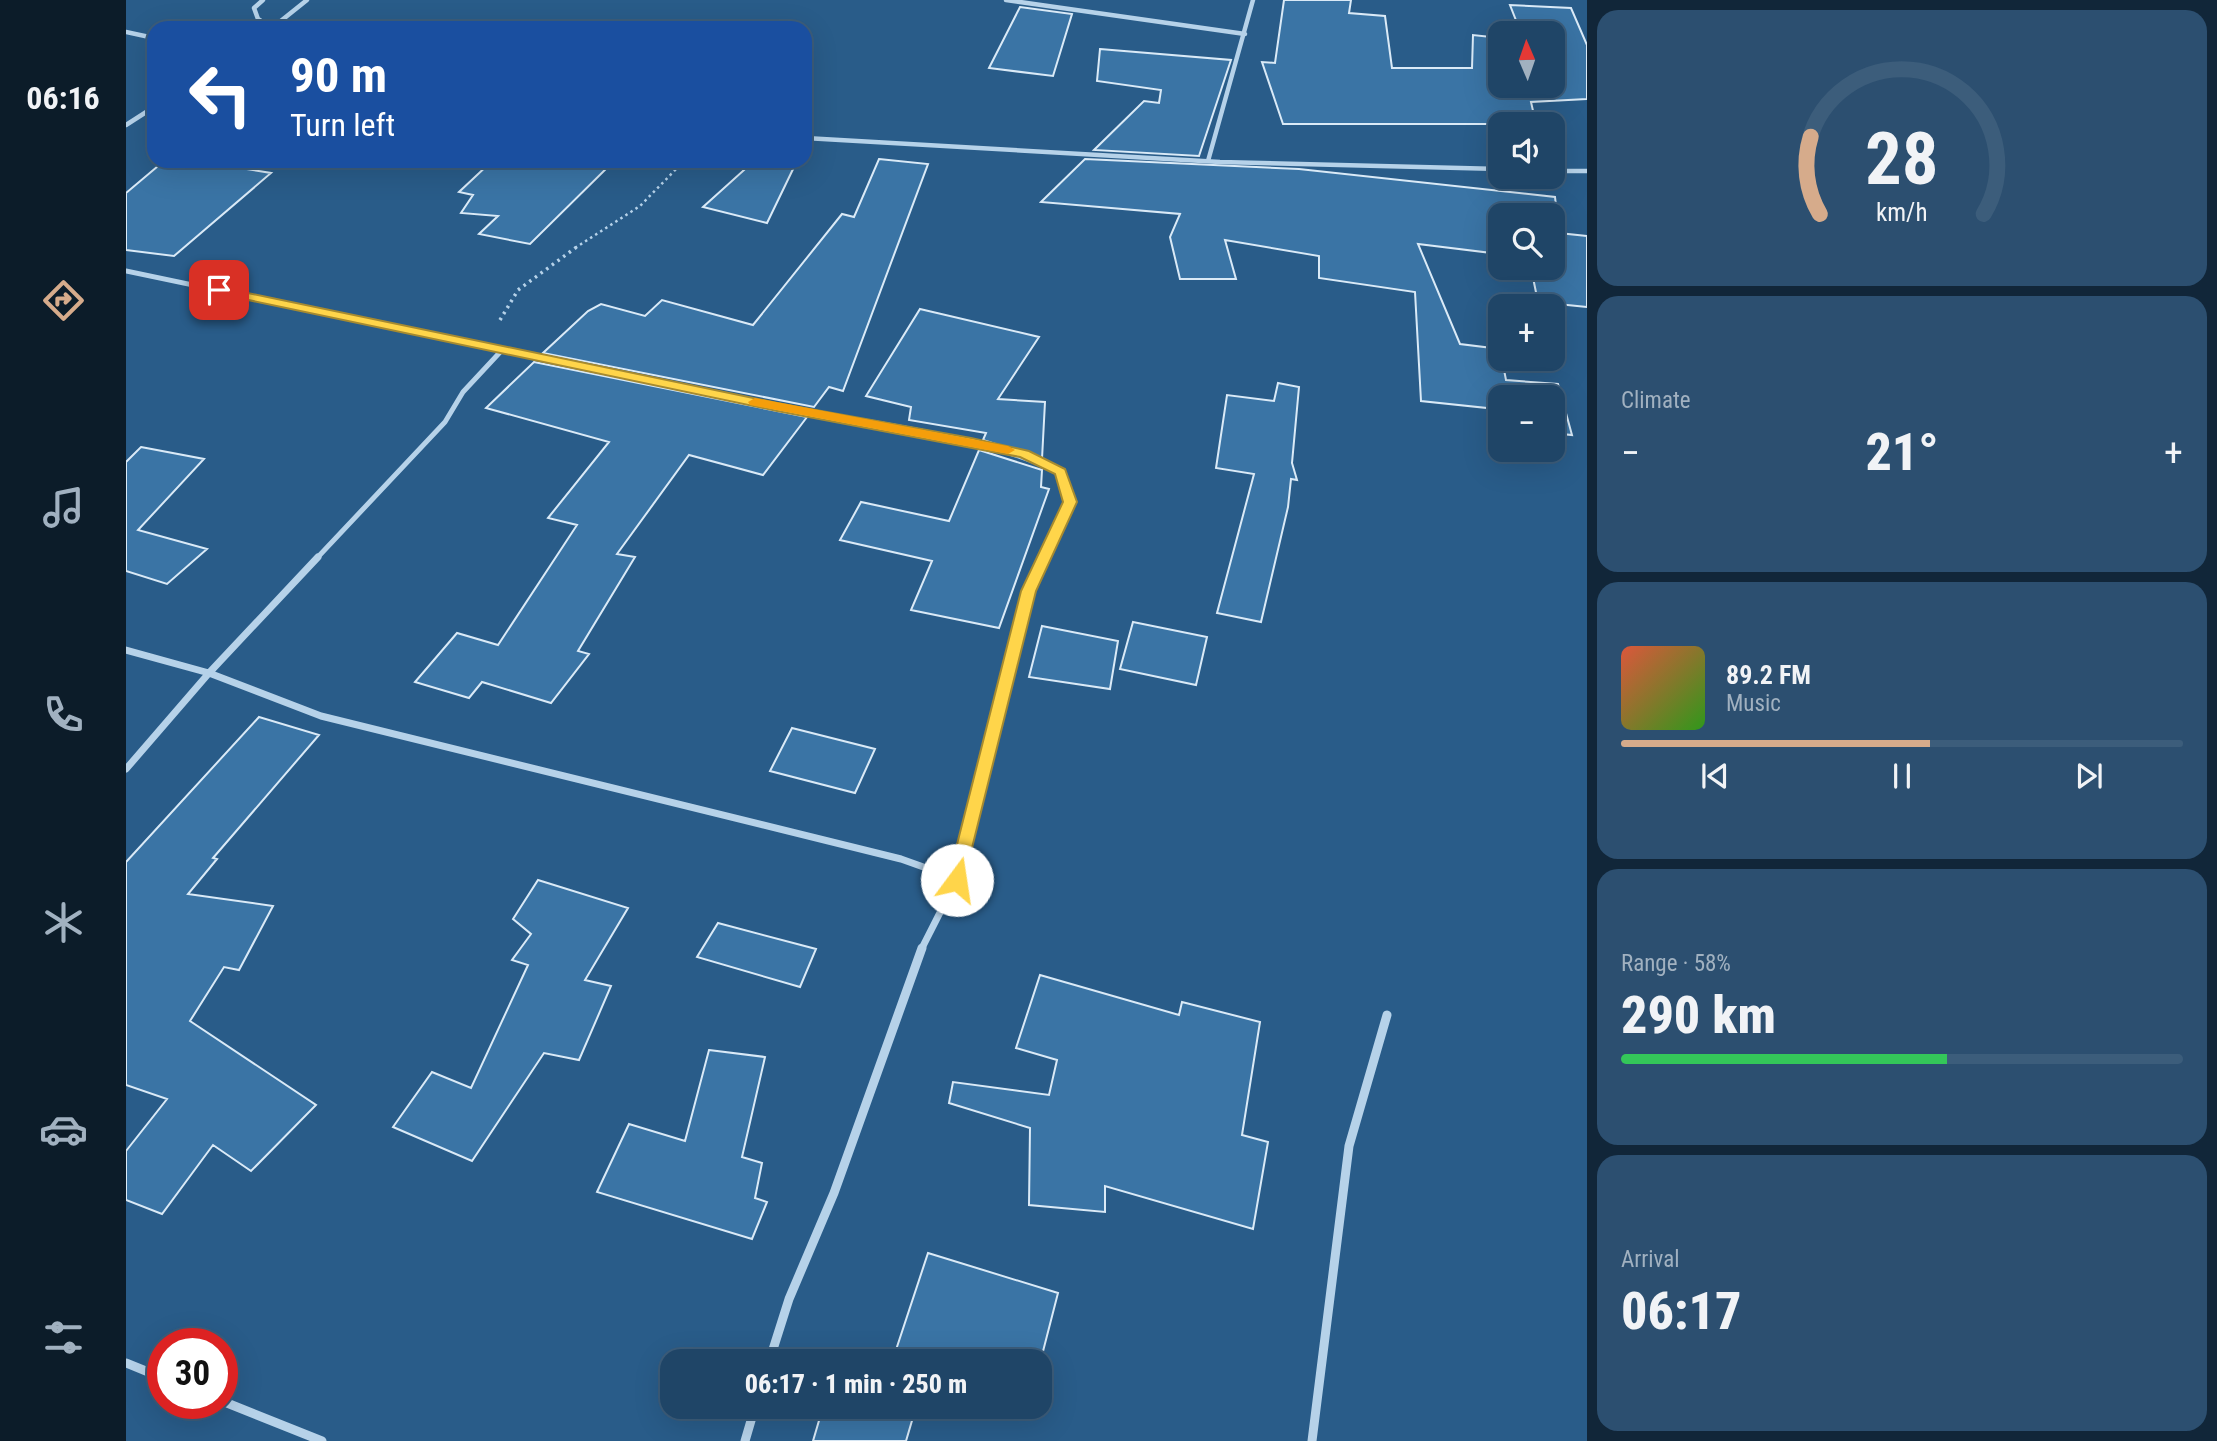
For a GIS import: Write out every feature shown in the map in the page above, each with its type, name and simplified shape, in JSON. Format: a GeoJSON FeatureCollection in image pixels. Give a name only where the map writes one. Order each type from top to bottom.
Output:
{"type":"FeatureCollection","features":[{"type":"Feature","properties":{"kind":"street"},"geometry":{"type":"LineString","coordinates":[[261,21],[254,8],[263,0]]}},
{"type":"Feature","properties":{"kind":"street"},"geometry":{"type":"LineString","coordinates":[[281,21],[307,0]]}},
{"type":"Feature","properties":{"kind":"street"},"geometry":{"type":"LineString","coordinates":[[1006,0],[1245,34]]}},
{"type":"Feature","properties":{"kind":"street"},"geometry":{"type":"LineString","coordinates":[[1208,161],[1253,0]]}},
{"type":"Feature","properties":{"kind":"street"},"geometry":{"type":"LineString","coordinates":[[126,32],[147,36]]}},
{"type":"Feature","properties":{"kind":"street"},"geometry":{"type":"LineString","coordinates":[[126,125],[147,112]]}},
{"type":"Feature","properties":{"kind":"street"},"geometry":{"type":"LineString","coordinates":[[812,138],[1208,161],[1488,169]]}},
{"type":"Feature","properties":{"kind":"street"},"geometry":{"type":"LineString","coordinates":[[1565,171],[1587,172]]}},
{"type":"Feature","properties":{"kind":"street"},"geometry":{"type":"LineString","coordinates":[[126,271],[777,407],[971,442],[1024,454],[1061,472],[1070,502],[1028,591],[957,880],[921,950],[834,1193],[789,1299],[773,1349]]}},
{"type":"Feature","properties":{"kind":"street"},"geometry":{"type":"LineString","coordinates":[[126,769],[209,673],[444,422],[463,392],[503,349]]}},
{"type":"Feature","properties":{"kind":"street"},"geometry":{"type":"LineString","coordinates":[[126,650],[209,673],[321,716],[901,859],[957,880]]}},
{"type":"Feature","properties":{"kind":"street"},"geometry":{"type":"LineString","coordinates":[[1312,1441],[1349,1146],[1387,1015]]}},
{"type":"Feature","properties":{"kind":"street"},"geometry":{"type":"LineString","coordinates":[[126,1363],[147,1372]]}},
{"type":"Feature","properties":{"kind":"street"},"geometry":{"type":"LineString","coordinates":[[238,1407],[322,1441]]}},
{"type":"Feature","properties":{"kind":"street"},"geometry":{"type":"LineString","coordinates":[[745,1441],[751,1419]]}},
{"type":"Feature","properties":{"kind":"path"},"geometry":{"type":"LineString","coordinates":[[503,349],[500,317],[520,289],[545,266],[622,219],[662,189],[678,168]]}},
{"type":"Feature","properties":{"kind":"building"},"geometry":{"type":"Polygon","coordinates":[[[1284,0],[1351,0],[1349,13],[1385,16],[1392,68],[1472,68],[1473,35],[1488,37],[1488,98],[1565,98],[1565,21],[1516,21],[1510,5],[1571,8],[1587,45],[1587,99],[1531,102],[1533,112],[1488,112],[1488,124],[1283,124],[1262,62],[1275,63],[1284,0]]]}},
{"type":"Feature","properties":{"kind":"building"},"geometry":{"type":"Polygon","coordinates":[[[1020,7],[1072,14],[1053,76],[989,68],[1020,7]]]}},
{"type":"Feature","properties":{"kind":"building"},"geometry":{"type":"Polygon","coordinates":[[[1100,49],[1231,60],[1199,156],[1094,150],[1144,101],[1159,103],[1161,90],[1097,81],[1100,49]]]}},
{"type":"Feature","properties":{"kind":"building"},"geometry":{"type":"Polygon","coordinates":[[[879,159],[928,164],[843,391],[829,387],[814,407],[543,353],[588,311],[601,304],[645,316],[662,300],[753,325],[842,214],[854,217],[879,159]]]}},
{"type":"Feature","properties":{"kind":"building"},"geometry":{"type":"Polygon","coordinates":[[[1085,159],[1299,169],[1555,197],[1556,203],[1488,203],[1488,253],[1418,244],[1460,344],[1488,348],[1488,371],[1504,371],[1506,380],[1558,385],[1488,385],[1488,408],[1421,401],[1415,292],[1319,278],[1319,256],[1225,240],[1236,279],[1180,279],[1170,237],[1180,214],[1041,202],[1085,159]]]}},
{"type":"Feature","properties":{"kind":"building"},"geometry":{"type":"Polygon","coordinates":[[[156,168],[240,168],[271,173],[174,256],[126,250],[126,193],[156,168]]]}},
{"type":"Feature","properties":{"kind":"building"},"geometry":{"type":"Polygon","coordinates":[[[485,168],[607,168],[530,244],[479,234],[498,216],[461,213],[473,195],[459,192],[485,168]]]}},
{"type":"Feature","properties":{"kind":"building"},"geometry":{"type":"Polygon","coordinates":[[[746,168],[794,168],[767,223],[703,207],[746,168]]]}},
{"type":"Feature","properties":{"kind":"building"},"geometry":{"type":"Polygon","coordinates":[[[1565,234],[1587,236],[1587,307],[1565,305],[1565,294],[1536,294],[1533,280],[1565,280],[1565,234]]]}},
{"type":"Feature","properties":{"kind":"building"},"geometry":{"type":"Polygon","coordinates":[[[920,309],[1039,337],[998,399],[1045,402],[1042,459],[983,440],[986,433],[909,420],[911,407],[866,396],[920,309]]]}},
{"type":"Feature","properties":{"kind":"building"},"geometry":{"type":"Polygon","coordinates":[[[534,362],[807,417],[763,475],[689,455],[617,554],[635,557],[578,651],[589,654],[551,703],[482,682],[469,698],[415,682],[457,633],[498,645],[577,525],[548,518],[609,442],[486,408],[534,362]]]}},
{"type":"Feature","properties":{"kind":"building"},"geometry":{"type":"Polygon","coordinates":[[[1278,383],[1299,387],[1292,463],[1297,480],[1291,479],[1288,507],[1261,622],[1217,613],[1254,474],[1216,468],[1227,395],[1274,401],[1278,383]]]}},
{"type":"Feature","properties":{"kind":"building"},"geometry":{"type":"Polygon","coordinates":[[[1565,410],[1572,435],[1565,434],[1565,410]]]}},
{"type":"Feature","properties":{"kind":"building"},"geometry":{"type":"Polygon","coordinates":[[[141,447],[204,459],[138,530],[207,549],[167,584],[126,571],[126,462],[141,447]]]}},
{"type":"Feature","properties":{"kind":"building"},"geometry":{"type":"Polygon","coordinates":[[[979,450],[1042,470],[1041,487],[1049,489],[999,628],[911,610],[932,561],[840,540],[861,502],[949,521],[979,450]]]}},
{"type":"Feature","properties":{"kind":"building"},"geometry":{"type":"Polygon","coordinates":[[[1133,622],[1207,637],[1196,685],[1120,669],[1133,622]]]}},
{"type":"Feature","properties":{"kind":"building"},"geometry":{"type":"Polygon","coordinates":[[[1042,626],[1118,641],[1110,689],[1029,677],[1042,626]]]}},
{"type":"Feature","properties":{"kind":"building"},"geometry":{"type":"Polygon","coordinates":[[[259,717],[319,735],[213,858],[217,859],[188,894],[273,906],[239,970],[224,967],[190,1021],[316,1105],[251,1171],[213,1145],[162,1214],[126,1200],[126,1151],[167,1099],[126,1085],[126,862],[259,717]]]}},
{"type":"Feature","properties":{"kind":"building"},"geometry":{"type":"Polygon","coordinates":[[[792,728],[875,749],[855,793],[770,771],[792,728]]]}},
{"type":"Feature","properties":{"kind":"building"},"geometry":{"type":"Polygon","coordinates":[[[538,880],[628,908],[585,980],[611,986],[579,1060],[544,1053],[472,1161],[393,1127],[432,1072],[471,1088],[528,965],[512,960],[531,934],[513,919],[538,880]]]}},
{"type":"Feature","properties":{"kind":"building"},"geometry":{"type":"Polygon","coordinates":[[[718,923],[816,949],[800,987],[697,957],[718,923]]]}},
{"type":"Feature","properties":{"kind":"building"},"geometry":{"type":"Polygon","coordinates":[[[1040,975],[1179,1015],[1182,1002],[1260,1022],[1242,1135],[1268,1142],[1253,1229],[1105,1186],[1105,1212],[1029,1205],[1030,1128],[949,1103],[953,1082],[1049,1095],[1057,1060],[1016,1048],[1040,975]]]}},
{"type":"Feature","properties":{"kind":"building"},"geometry":{"type":"Polygon","coordinates":[[[709,1050],[765,1057],[742,1157],[762,1163],[755,1198],[767,1202],[752,1239],[597,1192],[629,1124],[685,1141],[709,1050]]]}},
{"type":"Feature","properties":{"kind":"building"},"geometry":{"type":"Polygon","coordinates":[[[928,1253],[1058,1293],[1044,1349],[896,1349],[928,1253]]]}},
{"type":"Feature","properties":{"kind":"building"},"geometry":{"type":"Polygon","coordinates":[[[819,1419],[912,1419],[906,1441],[813,1441],[819,1419]]]}},
{"type":"Feature","properties":{"kind":"slow traffic"},"geometry":{"type":"LineString","coordinates":[[755,402],[1008,450]]}},
{"type":"Feature","properties":{"kind":"route"},"geometry":{"type":"LineString","coordinates":[[219,290],[777,407],[971,442],[1024,454],[1061,472],[1070,502],[1028,591],[957,880]]}}]}
